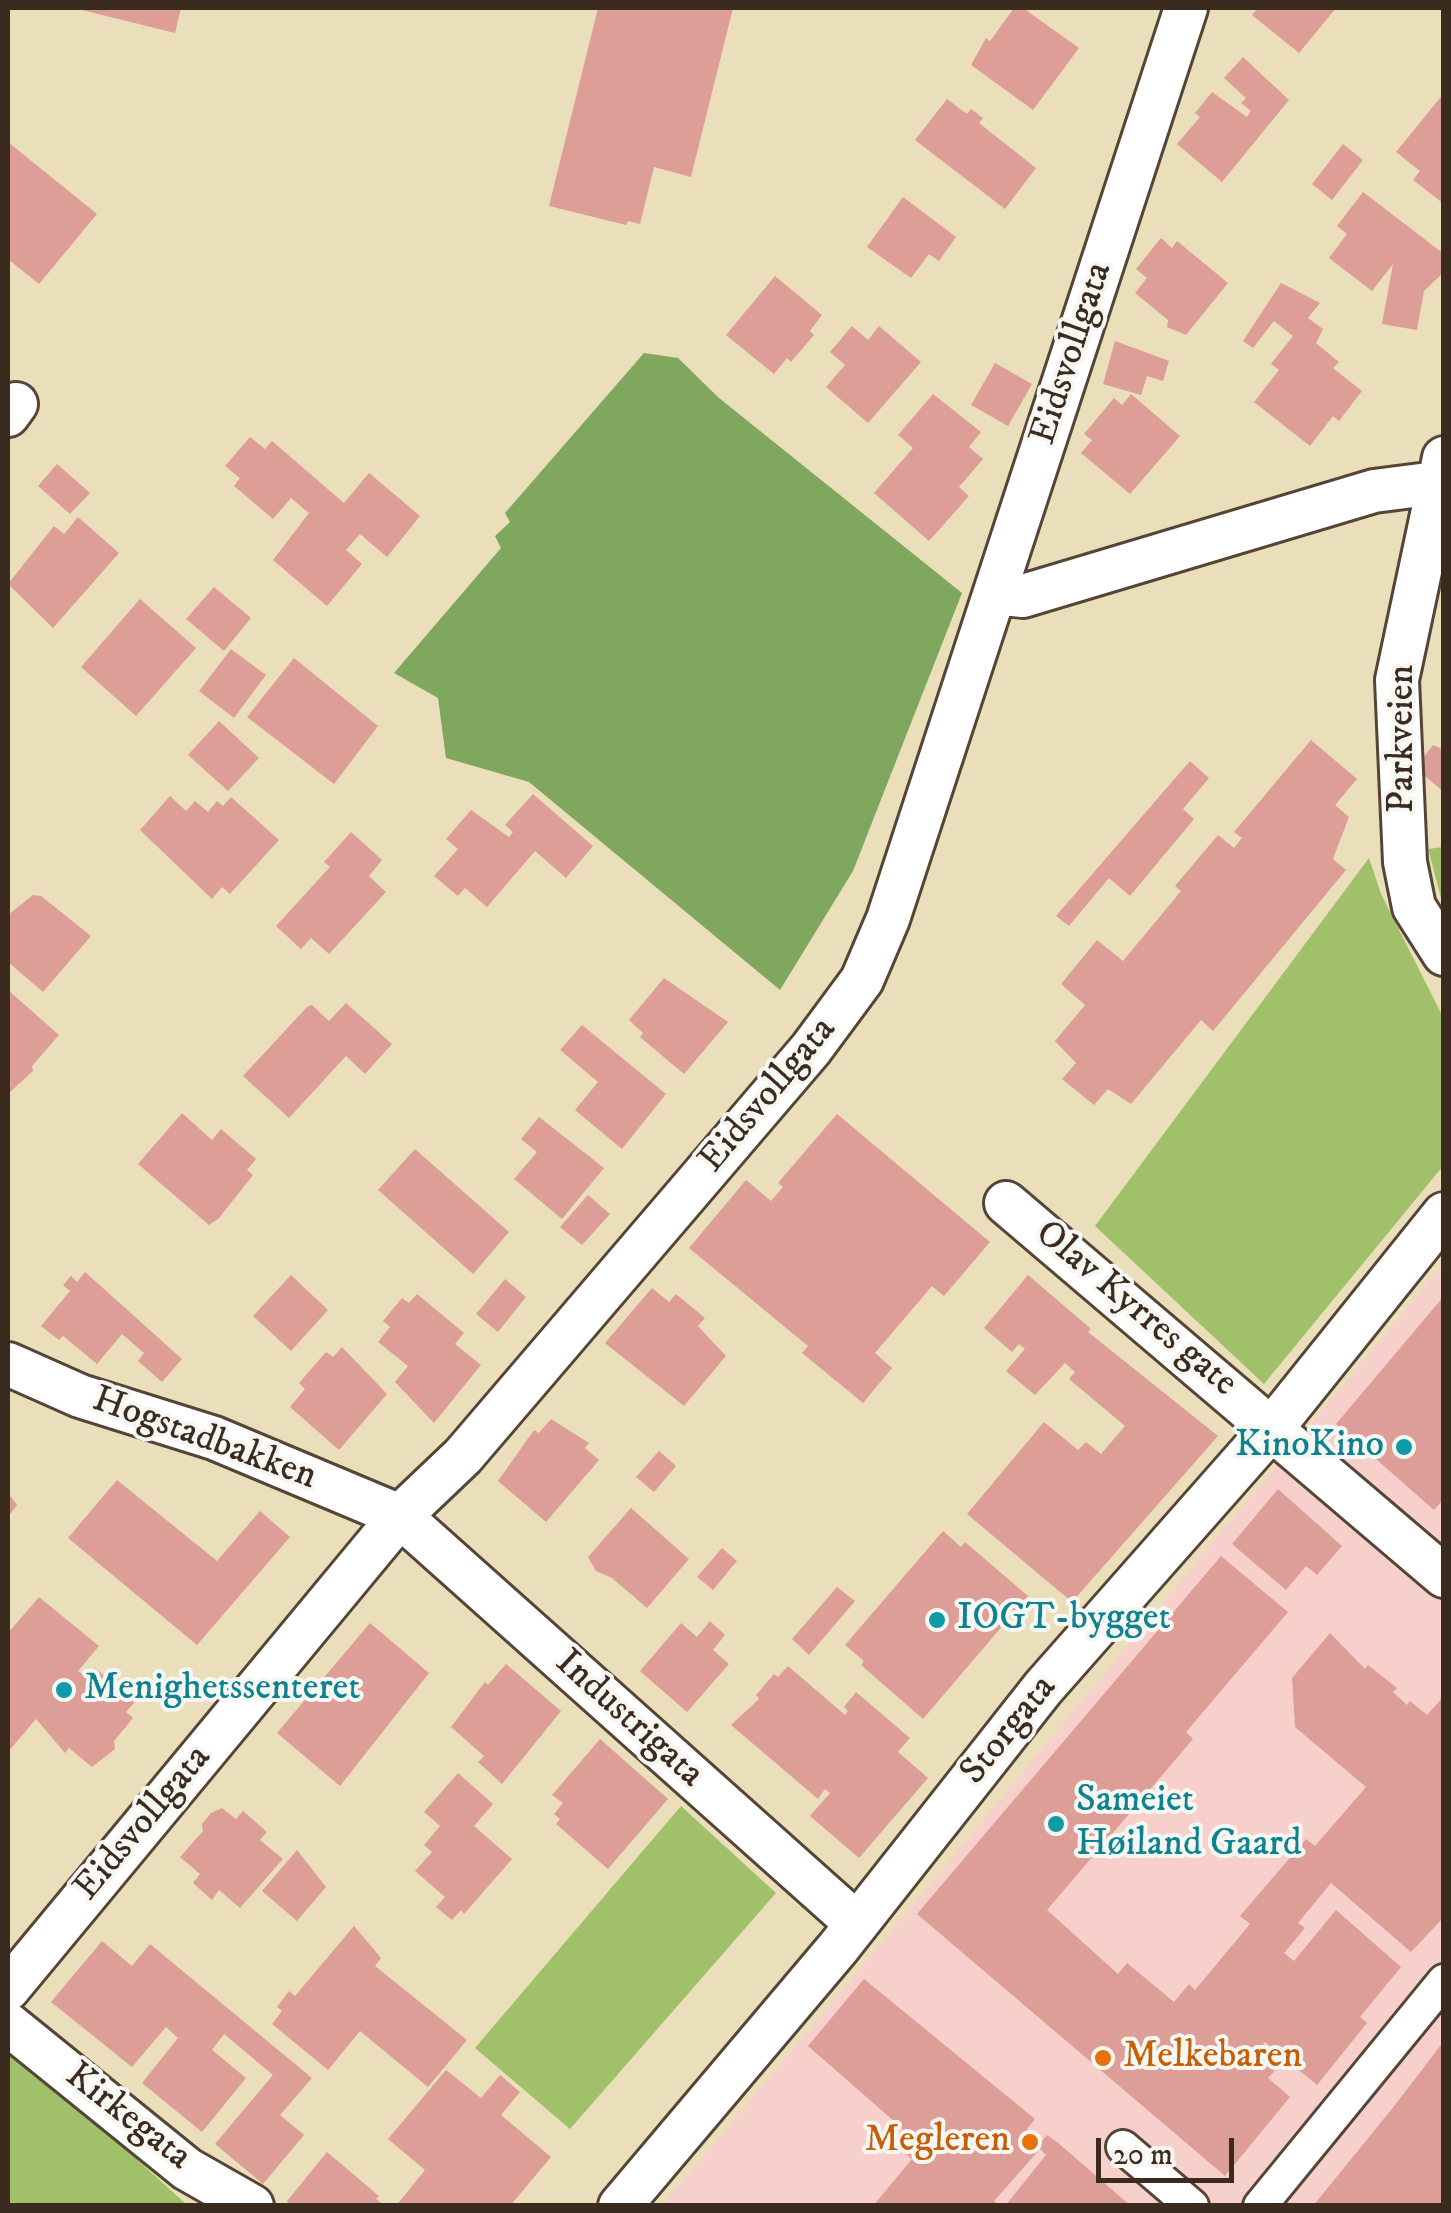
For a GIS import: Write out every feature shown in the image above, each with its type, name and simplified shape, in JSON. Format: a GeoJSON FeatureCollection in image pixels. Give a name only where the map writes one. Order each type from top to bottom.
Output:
{"type":"FeatureCollection","features":[{"type":"Feature","properties":{"kind":"street","name":"Eidsvollgata"},"geometry":{"type":"LineString","coordinates":[[8,1989],[400,1516],[476,1441],[811,1049],[862,980],[888,920],[1186,8]]}},
{"type":"Feature","properties":{"kind":"street"},"geometry":{"type":"LineString","coordinates":[[995,594],[1023,596],[1440,471]]}},
{"type":"Feature","properties":{"kind":"street","name":"Parkveien"},"geometry":{"type":"LineString","coordinates":[[1440,471],[1397,680],[1405,862],[1414,907],[1444,954]]}},
{"type":"Feature","properties":{"kind":"street","name":"Olav Kyrres gate"},"geometry":{"type":"LineString","coordinates":[[1006,1203],[1444,1576]]}},
{"type":"Feature","properties":{"kind":"street","name":"Storgata"},"geometry":{"type":"LineString","coordinates":[[620,2206],[857,1924],[1043,1688],[1273,1427],[1444,1214]]}},
{"type":"Feature","properties":{"kind":"street","name":"Hogstadbakken"},"geometry":{"type":"LineString","coordinates":[[8,1364],[80,1396],[214,1438],[400,1516]]}},
{"type":"Feature","properties":{"kind":"street","name":"Industrigata"},"geometry":{"type":"LineString","coordinates":[[400,1516],[857,1924]]}},
{"type":"Feature","properties":{"kind":"street"},"geometry":{"type":"LineString","coordinates":[[1260,2206],[1444,1981]]}},
{"type":"Feature","properties":{"kind":"street","name":"Kirkegata"},"geometry":{"type":"LineString","coordinates":[[8,2024],[187,2168],[252,2206]]}},
{"type":"Feature","properties":{"kind":"street"},"geometry":{"type":"LineString","coordinates":[[1123,2147],[1192,2206]]}},
{"type":"Feature","properties":{"kind":"shaded area"},"geometry":{"type":"Polygon","coordinates":[[[1443,1264],[1443,2205],[662,2206],[846,1986],[1443,1264]]]}},
{"type":"Feature","properties":{"kind":"green space"},"geometry":{"type":"Polygon","coordinates":[[[644,353],[678,358],[719,398],[962,593],[853,871],[780,990],[529,782],[446,758],[438,698],[394,673],[501,548],[495,536],[510,522],[505,513],[644,353]]]}},
{"type":"Feature","properties":{"kind":"green space"},"geometry":{"type":"Polygon","coordinates":[[[1444,847],[1443,905],[1428,849],[1444,847]]]}},
{"type":"Feature","properties":{"kind":"green space"},"geometry":{"type":"Polygon","coordinates":[[[1369,858],[1381,894],[1443,1017],[1443,1166],[1264,1384],[1095,1226],[1369,858]]]}},
{"type":"Feature","properties":{"kind":"green space"},"geometry":{"type":"Polygon","coordinates":[[[681,1806],[776,1893],[570,2129],[475,2048],[681,1806]]]}},
{"type":"Feature","properties":{"kind":"green space"},"geometry":{"type":"Polygon","coordinates":[[[8,2042],[187,2205],[8,2205],[8,2042]]]}},
{"type":"Feature","properties":{"kind":"building"},"geometry":{"type":"Polygon","coordinates":[[[74,8],[181,8],[175,33],[74,8]]]}},
{"type":"Feature","properties":{"kind":"building"},"geometry":{"type":"Polygon","coordinates":[[[598,8],[733,8],[691,177],[654,167],[640,224],[628,221],[626,225],[549,206],[598,8]]]}},
{"type":"Feature","properties":{"kind":"building"},"geometry":{"type":"Polygon","coordinates":[[[1014,8],[1023,8],[1079,48],[1033,110],[971,65],[986,38],[990,41],[1014,8]]]}},
{"type":"Feature","properties":{"kind":"building"},"geometry":{"type":"Polygon","coordinates":[[[1258,8],[1336,8],[1299,53],[1252,15],[1258,8]]]}},
{"type":"Feature","properties":{"kind":"building"},"geometry":{"type":"Polygon","coordinates":[[[1243,57],[1289,100],[1222,182],[1177,144],[1200,117],[1195,113],[1212,92],[1247,117],[1251,111],[1241,103],[1246,98],[1224,78],[1243,57]]]}},
{"type":"Feature","properties":{"kind":"building"},"geometry":{"type":"Polygon","coordinates":[[[1444,93],[1444,204],[1413,180],[1420,171],[1396,152],[1444,93]]]}},
{"type":"Feature","properties":{"kind":"building"},"geometry":{"type":"Polygon","coordinates":[[[947,99],[967,114],[971,109],[983,118],[979,123],[1036,168],[1005,209],[915,140],[947,99]]]}},
{"type":"Feature","properties":{"kind":"building"},"geometry":{"type":"Polygon","coordinates":[[[8,142],[97,214],[39,284],[8,259],[8,142]]]}},
{"type":"Feature","properties":{"kind":"building"},"geometry":{"type":"Polygon","coordinates":[[[1343,144],[1363,160],[1332,200],[1312,184],[1343,144]]]}},
{"type":"Feature","properties":{"kind":"building"},"geometry":{"type":"Polygon","coordinates":[[[1363,192],[1444,254],[1444,272],[1424,291],[1417,330],[1382,324],[1393,264],[1372,291],[1329,258],[1347,234],[1337,226],[1363,192]]]}},
{"type":"Feature","properties":{"kind":"building"},"geometry":{"type":"Polygon","coordinates":[[[903,197],[956,237],[939,261],[929,254],[911,278],[867,247],[903,197]]]}},
{"type":"Feature","properties":{"kind":"building"},"geometry":{"type":"Polygon","coordinates":[[[1161,238],[1172,248],[1177,241],[1228,283],[1186,335],[1167,327],[1168,320],[1135,293],[1147,278],[1136,269],[1161,238]]]}},
{"type":"Feature","properties":{"kind":"building"},"geometry":{"type":"Polygon","coordinates":[[[775,276],[822,315],[810,331],[814,335],[791,362],[787,358],[774,374],[726,335],[775,276]]]}},
{"type":"Feature","properties":{"kind":"building"},"geometry":{"type":"Polygon","coordinates":[[[1281,283],[1320,303],[1308,318],[1323,329],[1316,343],[1339,362],[1333,368],[1362,391],[1339,421],[1333,416],[1310,446],[1254,402],[1279,370],[1271,364],[1293,336],[1274,321],[1253,348],[1243,341],[1281,283]]]}},
{"type":"Feature","properties":{"kind":"building"},"geometry":{"type":"Polygon","coordinates":[[[852,326],[868,340],[879,326],[921,362],[868,423],[826,387],[845,365],[830,352],[852,326]]]}},
{"type":"Feature","properties":{"kind":"building"},"geometry":{"type":"Polygon","coordinates":[[[1115,341],[1169,361],[1163,381],[1147,376],[1141,395],[1103,384],[1115,341]]]}},
{"type":"Feature","properties":{"kind":"building"},"geometry":{"type":"Polygon","coordinates":[[[995,363],[1032,384],[1008,426],[971,405],[995,363]]]}},
{"type":"Feature","properties":{"kind":"building"},"geometry":{"type":"Polygon","coordinates":[[[933,394],[981,432],[969,447],[983,459],[959,487],[969,496],[929,541],[874,493],[913,448],[898,435],[933,394]]]}},
{"type":"Feature","properties":{"kind":"building"},"geometry":{"type":"Polygon","coordinates":[[[1131,394],[1180,436],[1130,494],[1081,453],[1092,440],[1084,434],[1114,398],[1122,405],[1131,394]]]}},
{"type":"Feature","properties":{"kind":"building"},"geometry":{"type":"Polygon","coordinates":[[[250,437],[265,449],[272,441],[344,503],[369,473],[420,516],[387,557],[360,534],[346,550],[362,564],[327,606],[273,560],[309,513],[291,498],[273,519],[234,486],[240,478],[225,466],[250,437]]]}},
{"type":"Feature","properties":{"kind":"building"},"geometry":{"type":"Polygon","coordinates":[[[57,464],[90,493],[70,514],[38,486],[57,464]]]}},
{"type":"Feature","properties":{"kind":"building"},"geometry":{"type":"Polygon","coordinates":[[[78,517],[119,553],[53,628],[8,584],[54,526],[64,534],[78,517]]]}},
{"type":"Feature","properties":{"kind":"building"},"geometry":{"type":"Polygon","coordinates":[[[214,587],[251,618],[224,651],[186,619],[214,587]]]}},
{"type":"Feature","properties":{"kind":"building"},"geometry":{"type":"Polygon","coordinates":[[[140,599],[196,648],[136,716],[81,667],[140,599]]]}},
{"type":"Feature","properties":{"kind":"building"},"geometry":{"type":"Polygon","coordinates":[[[231,649],[266,675],[234,718],[199,691],[231,649]]]}},
{"type":"Feature","properties":{"kind":"building"},"geometry":{"type":"Polygon","coordinates":[[[294,658],[378,726],[334,784],[247,717],[294,658]]]}},
{"type":"Feature","properties":{"kind":"building"},"geometry":{"type":"Polygon","coordinates":[[[219,721],[259,758],[228,791],[188,755],[219,721]]]}},
{"type":"Feature","properties":{"kind":"building"},"geometry":{"type":"Polygon","coordinates":[[[1311,740],[1357,779],[1335,805],[1349,817],[1333,859],[1346,870],[1213,1031],[1201,1020],[1131,1104],[1108,1089],[1094,1105],[1062,1079],[1076,1063],[1055,1041],[1085,1005],[1061,984],[1097,940],[1123,961],[1181,891],[1175,886],[1218,835],[1234,848],[1242,838],[1234,832],[1311,740]]]}},
{"type":"Feature","properties":{"kind":"building"},"geometry":{"type":"Polygon","coordinates":[[[1433,745],[1444,750],[1444,792],[1415,768],[1433,745]]]}},
{"type":"Feature","properties":{"kind":"building"},"geometry":{"type":"Polygon","coordinates":[[[1190,761],[1209,778],[1183,809],[1194,819],[1130,896],[1109,878],[1069,926],[1056,916],[1190,761]]]}},
{"type":"Feature","properties":{"kind":"building"},"geometry":{"type":"Polygon","coordinates":[[[533,794],[593,846],[566,878],[535,851],[487,907],[465,888],[458,896],[434,876],[458,849],[446,839],[471,810],[509,837],[513,832],[505,825],[533,794]]]}},
{"type":"Feature","properties":{"kind":"building"},"geometry":{"type":"Polygon","coordinates":[[[170,796],[186,811],[195,801],[208,812],[217,801],[223,806],[231,797],[279,840],[230,894],[222,887],[212,899],[140,830],[170,796]]]}},
{"type":"Feature","properties":{"kind":"building"},"geometry":{"type":"Polygon","coordinates":[[[351,832],[382,860],[369,876],[386,892],[329,954],[311,938],[301,949],[276,926],[330,867],[324,862],[351,832]]]}},
{"type":"Feature","properties":{"kind":"building"},"geometry":{"type":"Polygon","coordinates":[[[33,895],[41,896],[91,936],[43,992],[8,962],[8,915],[33,895]]]}},
{"type":"Feature","properties":{"kind":"building"},"geometry":{"type":"Polygon","coordinates":[[[664,978],[728,1022],[684,1074],[640,1037],[643,1033],[629,1020],[664,978]]]}},
{"type":"Feature","properties":{"kind":"building"},"geometry":{"type":"Polygon","coordinates":[[[8,990],[59,1035],[32,1066],[33,1071],[8,1094],[8,990]]]}},
{"type":"Feature","properties":{"kind":"building"},"geometry":{"type":"Polygon","coordinates":[[[346,1003],[392,1044],[365,1074],[346,1056],[289,1118],[243,1076],[307,1007],[312,1005],[329,1021],[346,1003]]]}},
{"type":"Feature","properties":{"kind":"building"},"geometry":{"type":"Polygon","coordinates":[[[582,1025],[666,1094],[622,1149],[575,1110],[598,1082],[560,1050],[582,1025]]]}},
{"type":"Feature","properties":{"kind":"building"},"geometry":{"type":"Polygon","coordinates":[[[182,1113],[212,1140],[221,1129],[256,1159],[247,1170],[253,1175],[209,1225],[138,1164],[182,1113]]]}},
{"type":"Feature","properties":{"kind":"building"},"geometry":{"type":"Polygon","coordinates":[[[837,1114],[990,1242],[944,1296],[932,1286],[875,1353],[892,1368],[863,1403],[802,1353],[808,1346],[689,1248],[746,1180],[771,1201],[783,1187],[778,1183],[837,1114]]]}},
{"type":"Feature","properties":{"kind":"building"},"geometry":{"type":"Polygon","coordinates":[[[539,1117],[604,1168],[562,1219],[514,1179],[537,1152],[521,1139],[539,1117]]]}},
{"type":"Feature","properties":{"kind":"building"},"geometry":{"type":"Polygon","coordinates":[[[415,1149],[509,1232],[473,1274],[378,1190],[415,1149]]]}},
{"type":"Feature","properties":{"kind":"building"},"geometry":{"type":"Polygon","coordinates":[[[588,1195],[610,1214],[582,1245],[560,1227],[588,1195]]]}},
{"type":"Feature","properties":{"kind":"building"},"geometry":{"type":"Polygon","coordinates":[[[85,1272],[182,1359],[162,1382],[138,1361],[144,1353],[122,1334],[97,1364],[63,1336],[59,1340],[41,1326],[70,1291],[63,1285],[71,1276],[77,1282],[85,1272]]]}},
{"type":"Feature","properties":{"kind":"building"},"geometry":{"type":"Polygon","coordinates":[[[291,1275],[328,1310],[291,1351],[253,1316],[291,1275]]]}},
{"type":"Feature","properties":{"kind":"building"},"geometry":{"type":"Polygon","coordinates":[[[1028,1275],[1091,1329],[1088,1332],[1218,1436],[1072,1602],[967,1514],[1044,1422],[1078,1450],[1086,1442],[1101,1454],[1125,1426],[1069,1379],[1075,1372],[1065,1363],[1035,1395],[1006,1371],[1025,1349],[1019,1344],[1012,1352],[984,1328],[1028,1275]]]}},
{"type":"Feature","properties":{"kind":"building"},"geometry":{"type":"Polygon","coordinates":[[[505,1279],[526,1297],[498,1332],[476,1314],[505,1279]]]}},
{"type":"Feature","properties":{"kind":"building"},"geometry":{"type":"Polygon","coordinates":[[[652,1288],[669,1302],[676,1294],[705,1318],[698,1326],[726,1356],[684,1406],[605,1343],[652,1288]]]}},
{"type":"Feature","properties":{"kind":"building"},"geometry":{"type":"Polygon","coordinates":[[[417,1294],[464,1333],[455,1344],[481,1365],[434,1423],[395,1382],[408,1366],[378,1342],[390,1327],[383,1321],[402,1298],[409,1303],[417,1294]]]}},
{"type":"Feature","properties":{"kind":"building"},"geometry":{"type":"Polygon","coordinates":[[[1444,1296],[1444,1499],[1434,1510],[1336,1424],[1444,1296]]]}},
{"type":"Feature","properties":{"kind":"building"},"geometry":{"type":"Polygon","coordinates":[[[342,1347],[387,1394],[339,1450],[290,1407],[305,1389],[299,1383],[326,1352],[333,1357],[342,1347]]]}},
{"type":"Feature","properties":{"kind":"building"},"geometry":{"type":"Polygon","coordinates":[[[551,1419],[589,1443],[585,1448],[599,1460],[546,1522],[498,1481],[534,1430],[539,1433],[551,1419]]]}},
{"type":"Feature","properties":{"kind":"building"},"geometry":{"type":"Polygon","coordinates":[[[659,1451],[676,1466],[654,1492],[636,1477],[659,1451]]]}},
{"type":"Feature","properties":{"kind":"building"},"geometry":{"type":"Polygon","coordinates":[[[117,1480],[217,1561],[260,1511],[290,1537],[197,1645],[68,1538],[117,1480]]]}},
{"type":"Feature","properties":{"kind":"building"},"geometry":{"type":"Polygon","coordinates":[[[1278,1489],[1342,1546],[1317,1575],[1306,1566],[1286,1590],[1232,1544],[1278,1489]]]}},
{"type":"Feature","properties":{"kind":"building"},"geometry":{"type":"Polygon","coordinates":[[[8,1493],[17,1505],[8,1517],[8,1493]]]}},
{"type":"Feature","properties":{"kind":"building"},"geometry":{"type":"Polygon","coordinates":[[[631,1508],[689,1559],[647,1608],[612,1578],[596,1571],[588,1557],[631,1508]]]}},
{"type":"Feature","properties":{"kind":"building","name":"IOGT-bygget"},"geometry":{"type":"Polygon","coordinates":[[[943,1531],[961,1547],[965,1542],[1028,1596],[923,1719],[861,1665],[864,1661],[845,1645],[943,1531]]]}},
{"type":"Feature","properties":{"kind":"building"},"geometry":{"type":"Polygon","coordinates":[[[722,1548],[737,1561],[713,1590],[697,1577],[722,1548]]]}},
{"type":"Feature","properties":{"kind":"building"},"geometry":{"type":"Polygon","coordinates":[[[1221,1556],[1288,1612],[1186,1732],[1193,1739],[1047,1910],[1118,1974],[1127,1963],[1174,2002],[1189,1984],[1195,1990],[1250,1924],[1240,1916],[1306,1839],[1315,1846],[1366,1787],[1295,1727],[1292,1678],[1330,1633],[1365,1669],[1368,1665],[1397,1688],[1393,1692],[1407,1705],[1410,1701],[1427,1715],[1444,1696],[1444,1917],[1411,1952],[1331,1883],[1298,1923],[1305,1928],[1284,1953],[1294,1961],[1336,1910],[1401,1967],[1360,2017],[1367,2023],[1317,2085],[1265,2042],[1261,2047],[1281,2064],[1268,2078],[1290,2097],[1225,2176],[917,1914],[1221,1556]]]}},
{"type":"Feature","properties":{"kind":"building"},"geometry":{"type":"Polygon","coordinates":[[[837,1587],[855,1601],[809,1655],[792,1639],[837,1587]]]}},
{"type":"Feature","properties":{"kind":"building","name":"Menighetssenteret"},"geometry":{"type":"Polygon","coordinates":[[[39,1597],[99,1646],[78,1671],[87,1678],[95,1668],[135,1702],[126,1712],[133,1718],[114,1741],[115,1749],[92,1767],[69,1748],[65,1753],[36,1719],[8,1752],[8,1633],[39,1597]]]}},
{"type":"Feature","properties":{"kind":"building"},"geometry":{"type":"Polygon","coordinates":[[[710,1621],[725,1635],[713,1650],[729,1664],[687,1712],[640,1671],[681,1623],[697,1637],[710,1621]]]}},
{"type":"Feature","properties":{"kind":"building"},"geometry":{"type":"Polygon","coordinates":[[[370,1623],[429,1673],[340,1786],[277,1733],[370,1623]]]}},
{"type":"Feature","properties":{"kind":"building"},"geometry":{"type":"Polygon","coordinates":[[[506,1664],[561,1711],[502,1784],[478,1762],[484,1756],[451,1727],[485,1682],[488,1685],[506,1664]]]}},
{"type":"Feature","properties":{"kind":"building"},"geometry":{"type":"Polygon","coordinates":[[[788,1666],[845,1715],[848,1711],[844,1707],[856,1692],[910,1738],[898,1752],[928,1778],[859,1858],[810,1816],[830,1793],[825,1789],[818,1799],[731,1725],[759,1699],[756,1695],[774,1674],[778,1677],[788,1666]]]}},
{"type":"Feature","properties":{"kind":"building"},"geometry":{"type":"Polygon","coordinates":[[[600,1739],[668,1799],[608,1869],[556,1824],[560,1819],[554,1814],[563,1803],[552,1795],[600,1739]]]}},
{"type":"Feature","properties":{"kind":"building"},"geometry":{"type":"Polygon","coordinates":[[[458,1773],[493,1804],[474,1826],[512,1859],[464,1914],[461,1910],[452,1920],[436,1907],[445,1897],[415,1871],[432,1852],[424,1845],[440,1826],[424,1812],[458,1773]]]}},
{"type":"Feature","properties":{"kind":"building"},"geometry":{"type":"Polygon","coordinates":[[[222,1808],[236,1819],[243,1811],[267,1832],[260,1840],[283,1859],[240,1908],[219,1890],[212,1900],[193,1883],[200,1874],[180,1857],[203,1831],[202,1824],[211,1813],[222,1808]]]}},
{"type":"Feature","properties":{"kind":"building"},"geometry":{"type":"Polygon","coordinates":[[[297,1850],[326,1887],[297,1921],[262,1891],[297,1850]]]}},
{"type":"Feature","properties":{"kind":"building"},"geometry":{"type":"Polygon","coordinates":[[[354,1926],[381,1958],[375,1966],[467,2040],[428,2087],[360,2031],[328,2070],[272,2024],[282,2011],[277,2007],[289,1991],[295,1996],[354,1926]]]}},
{"type":"Feature","properties":{"kind":"building"},"geometry":{"type":"Polygon","coordinates":[[[102,1941],[132,1966],[150,1944],[312,2078],[280,2115],[304,2135],[263,2184],[215,2144],[273,2075],[224,2034],[212,2050],[246,2078],[202,2132],[142,2083],[178,2038],[166,2027],[132,2067],[51,2002],[102,1941]]]}},
{"type":"Feature","properties":{"kind":"building"},"geometry":{"type":"Polygon","coordinates":[[[864,1979],[1035,2119],[1027,2129],[1042,2141],[1047,2135],[1057,2142],[1131,2206],[1005,2206],[1046,2155],[1040,2149],[994,2201],[999,2206],[873,2206],[912,2159],[891,2142],[903,2129],[808,2046],[864,1979]]]}},
{"type":"Feature","properties":{"kind":"building"},"geometry":{"type":"Polygon","coordinates":[[[1444,2041],[1444,2206],[1313,2206],[1395,2105],[1444,2041]]]}},
{"type":"Feature","properties":{"kind":"building"},"geometry":{"type":"Polygon","coordinates":[[[446,2070],[481,2098],[500,2075],[520,2092],[501,2115],[551,2157],[510,2206],[396,2206],[425,2170],[388,2139],[446,2070]]]}},
{"type":"Feature","properties":{"kind":"building"},"geometry":{"type":"Polygon","coordinates":[[[327,2152],[379,2196],[376,2199],[385,2206],[292,2206],[287,2201],[327,2152]]]}},
{"type":"Feature","properties":{"kind":"place","name":"KinoKino"},"geometry":{"type":"Point","coordinates":[1404,1447]}},
{"type":"Feature","properties":{"kind":"place","name":"IOGT-bygget"},"geometry":{"type":"Point","coordinates":[937,1620]}},
{"type":"Feature","properties":{"kind":"place","name":"Menighetssenteret"},"geometry":{"type":"Point","coordinates":[64,1690]}},
{"type":"Feature","properties":{"kind":"place","name":"Sameiet Høiland Gaard"},"geometry":{"type":"Point","coordinates":[1056,1824]}},
{"type":"Feature","properties":{"kind":"place","name":"Melkebaren"},"geometry":{"type":"Point","coordinates":[1103,2058]}},
{"type":"Feature","properties":{"kind":"place","name":"Megleren"},"geometry":{"type":"Point","coordinates":[1030,2142]}}]}
